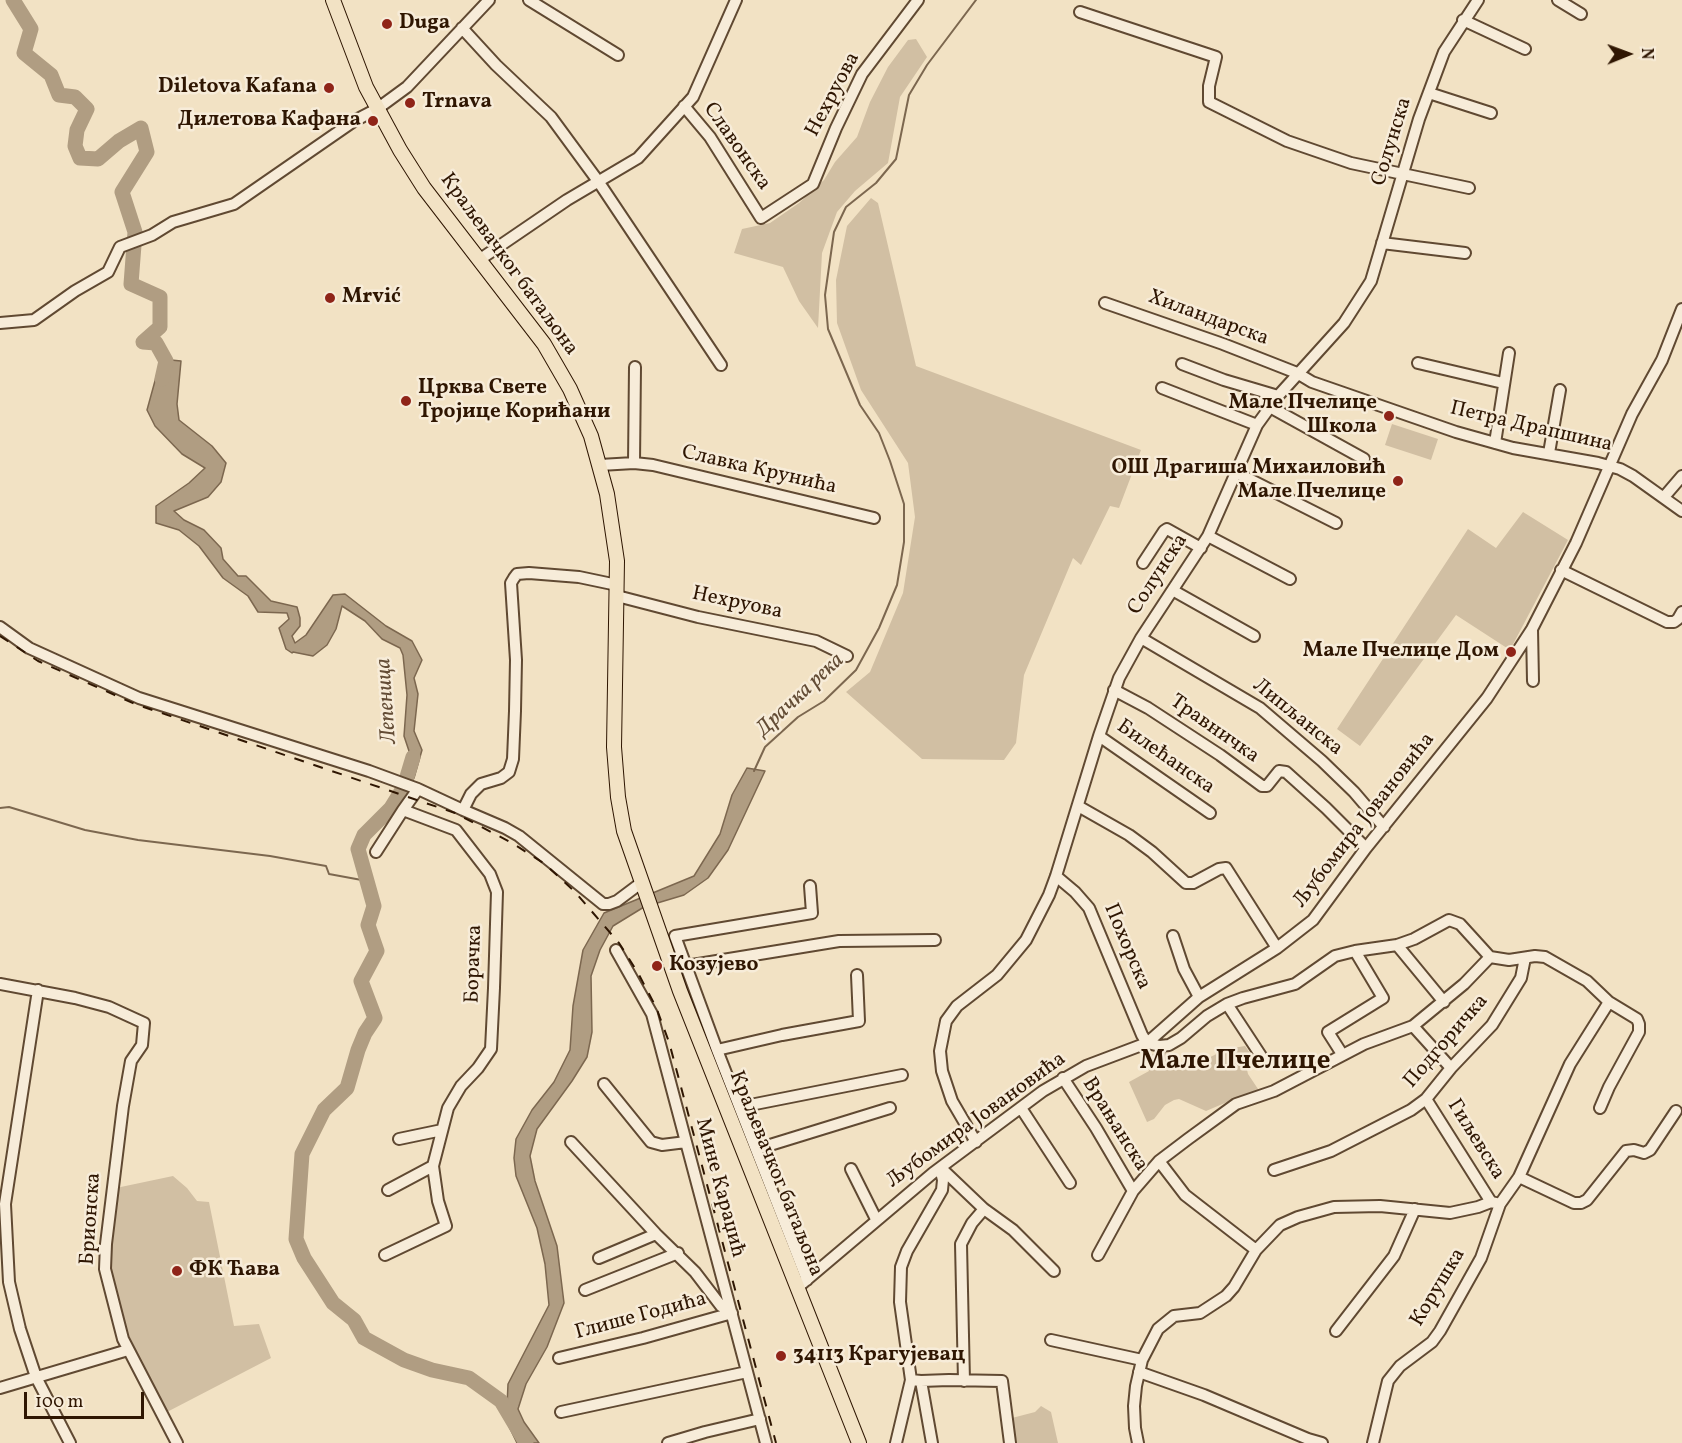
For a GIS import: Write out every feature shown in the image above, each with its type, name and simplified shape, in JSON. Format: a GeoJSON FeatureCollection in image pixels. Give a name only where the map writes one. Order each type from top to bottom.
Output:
{"type":"FeatureCollection","features":[{"type":"Feature","properties":{"kind":"main road","name":"Краљевачког батаљона"},"geometry":{"type":"LineString","coordinates":[[333,0],[358,69],[377,109],[415,175],[555,361],[575,400],[600,465],[613,524],[617,590],[614,747],[624,831],[654,920],[802,1284],[859,1443]]}},
{"type":"Feature","properties":{"kind":"street"},"geometry":{"type":"LineString","coordinates":[[0,323],[34,320],[75,291],[108,272],[120,247],[152,236],[173,222],[234,204],[407,87],[489,0]]}},
{"type":"Feature","properties":{"kind":"street"},"geometry":{"type":"LineString","coordinates":[[529,0],[618,55]]}},
{"type":"Feature","properties":{"kind":"street","name":"Нехруова"},"geometry":{"type":"LineString","coordinates":[[813,184],[862,74],[918,0]]}},
{"type":"Feature","properties":{"kind":"street","name":"Солунска"},"geometry":{"type":"LineString","coordinates":[[976,1142],[952,1101],[945,1082],[940,1060],[944,1027],[957,1006],[997,975],[1026,940],[1056,876],[1114,690],[1142,638],[1208,536],[1238,473],[1257,425],[1278,396],[1352,312],[1371,281],[1419,119],[1444,52],[1478,0]]}},
{"type":"Feature","properties":{"kind":"street"},"geometry":{"type":"LineString","coordinates":[[1558,0],[1581,14]]}},
{"type":"Feature","properties":{"kind":"street"},"geometry":{"type":"LineString","coordinates":[[480,260],[567,200],[638,158],[693,97],[732,2]]}},
{"type":"Feature","properties":{"kind":"street"},"geometry":{"type":"LineString","coordinates":[[1080,12],[1216,57],[1209,86],[1209,102],[1287,141],[1351,163],[1469,188]]}},
{"type":"Feature","properties":{"kind":"street"},"geometry":{"type":"LineString","coordinates":[[1463,20],[1525,49]]}},
{"type":"Feature","properties":{"kind":"street"},"geometry":{"type":"LineString","coordinates":[[462,28],[496,65],[551,117],[598,182],[721,365]]}},
{"type":"Feature","properties":{"kind":"street"},"geometry":{"type":"LineString","coordinates":[[1429,93],[1491,113]]}},
{"type":"Feature","properties":{"kind":"street","name":"Славонска"},"geometry":{"type":"LineString","coordinates":[[684,106],[710,137],[761,218],[813,184]]}},
{"type":"Feature","properties":{"kind":"street"},"geometry":{"type":"LineString","coordinates":[[1382,243],[1465,253]]}},
{"type":"Feature","properties":{"kind":"street","name":"Хиландарска"},"geometry":{"type":"LineString","coordinates":[[1105,303],[1223,344],[1297,374]]}},
{"type":"Feature","properties":{"kind":"street","name":"Љубомира Јовановића"},"geometry":{"type":"LineString","coordinates":[[802,1284],[940,1168],[1063,1078],[1098,1060],[1147,1042],[1199,997],[1277,948],[1313,920],[1366,848],[1486,698],[1532,629],[1596,499],[1608,465],[1632,414],[1677,331],[1682,309]]}},
{"type":"Feature","properties":{"kind":"street"},"geometry":{"type":"LineString","coordinates":[[1495,443],[1509,353]]}},
{"type":"Feature","properties":{"kind":"street"},"geometry":{"type":"LineString","coordinates":[[1418,363],[1503,383]]}},
{"type":"Feature","properties":{"kind":"street"},"geometry":{"type":"LineString","coordinates":[[1182,364],[1224,380],[1278,396]]}},
{"type":"Feature","properties":{"kind":"street"},"geometry":{"type":"LineString","coordinates":[[634,367],[634,464]]}},
{"type":"Feature","properties":{"kind":"street","name":"Петра Драпшина"},"geometry":{"type":"LineString","coordinates":[[1297,374],[1340,392],[1495,443],[1608,465],[1627,472],[1682,511]]}},
{"type":"Feature","properties":{"kind":"street"},"geometry":{"type":"LineString","coordinates":[[1162,388],[1257,425]]}},
{"type":"Feature","properties":{"kind":"street"},"geometry":{"type":"LineString","coordinates":[[1548,453],[1560,390]]}},
{"type":"Feature","properties":{"kind":"street"},"geometry":{"type":"LineString","coordinates":[[1270,407],[1364,459]]}},
{"type":"Feature","properties":{"kind":"street","name":"Славка Крунића"},"geometry":{"type":"LineString","coordinates":[[600,465],[634,464],[679,471],[874,518]]}},
{"type":"Feature","properties":{"kind":"street"},"geometry":{"type":"LineString","coordinates":[[1238,473],[1336,523]]}},
{"type":"Feature","properties":{"kind":"street"},"geometry":{"type":"LineString","coordinates":[[1664,497],[1682,476]]}},
{"type":"Feature","properties":{"kind":"street"},"geometry":{"type":"LineString","coordinates":[[1143,563],[1167,529],[1201,548]]}},
{"type":"Feature","properties":{"kind":"street"},"geometry":{"type":"LineString","coordinates":[[1208,536],[1290,579]]}},
{"type":"Feature","properties":{"kind":"street"},"geometry":{"type":"LineString","coordinates":[[1561,570],[1667,622],[1674,622],[1682,612]]}},
{"type":"Feature","properties":{"kind":"street"},"geometry":{"type":"LineString","coordinates":[[463,810],[471,794],[481,784],[506,776],[512,764],[515,735],[516,660],[511,583],[514,578],[517,574],[529,573],[579,577],[617,590]]}},
{"type":"Feature","properties":{"kind":"street","name":"Нехруова"},"geometry":{"type":"LineString","coordinates":[[617,590],[698,617],[816,641],[847,656]]}},
{"type":"Feature","properties":{"kind":"street"},"geometry":{"type":"LineString","coordinates":[[1174,591],[1254,636]]}},
{"type":"Feature","properties":{"kind":"street"},"geometry":{"type":"LineString","coordinates":[[0,627],[29,648],[140,698],[409,785],[505,828],[547,857],[600,903],[609,904],[617,901],[641,885]]}},
{"type":"Feature","properties":{"kind":"street"},"geometry":{"type":"LineString","coordinates":[[1532,629],[1533,681]]}},
{"type":"Feature","properties":{"kind":"street","name":"Липљанска"},"geometry":{"type":"LineString","coordinates":[[1142,638],[1260,708],[1322,761],[1354,792],[1384,827]]}},
{"type":"Feature","properties":{"kind":"street"},"geometry":{"type":"LineString","coordinates":[[1513,658],[1519,656],[1533,659]]}},
{"type":"Feature","properties":{"kind":"street","name":"Травничка"},"geometry":{"type":"LineString","coordinates":[[1114,690],[1157,714],[1220,755],[1262,786],[1267,786],[1280,771],[1286,772],[1366,848]]}},
{"type":"Feature","properties":{"kind":"street","name":"Билећанска"},"geometry":{"type":"LineString","coordinates":[[1099,736],[1210,813]]}},
{"type":"Feature","properties":{"kind":"street"},"geometry":{"type":"LineString","coordinates":[[376,852],[404,810],[409,785]]}},
{"type":"Feature","properties":{"kind":"street"},"geometry":{"type":"LineString","coordinates":[[1078,806],[1129,835],[1152,852],[1186,883],[1193,883],[1219,869],[1226,868],[1277,948]]}},
{"type":"Feature","properties":{"kind":"street","name":"Борачка"},"geometry":{"type":"LineString","coordinates":[[386,1255],[446,1226],[438,1202],[433,1166],[442,1130],[448,1108],[461,1086],[478,1068],[491,1049],[497,892],[490,874],[456,830],[404,810]]}},
{"type":"Feature","properties":{"kind":"street","name":"Похорска"},"geometry":{"type":"LineString","coordinates":[[1056,876],[1089,908],[1147,1042]]}},
{"type":"Feature","properties":{"kind":"street"},"geometry":{"type":"LineString","coordinates":[[802,1284],[757,1149],[675,936],[812,913],[810,886]]}},
{"type":"Feature","properties":{"kind":"street"},"geometry":{"type":"LineString","coordinates":[[1147,1042],[1160,1046],[1174,1043],[1207,1016],[1227,1004],[1295,984],[1305,979],[1328,960],[1355,951],[1397,945],[1414,939],[1449,920],[1460,924],[1490,957],[1509,960],[1534,956],[1545,957],[1587,981],[1609,1002],[1637,1019],[1639,1032],[1600,1108]]}},
{"type":"Feature","properties":{"kind":"street"},"geometry":{"type":"LineString","coordinates":[[1173,936],[1184,969],[1199,997]]}},
{"type":"Feature","properties":{"kind":"street"},"geometry":{"type":"LineString","coordinates":[[686,966],[839,941],[935,940]]}},
{"type":"Feature","properties":{"kind":"street"},"geometry":{"type":"LineString","coordinates":[[1397,945],[1444,1002]]}},
{"type":"Feature","properties":{"kind":"street","name":"Мине Караџић"},"geometry":{"type":"LineString","coordinates":[[616,951],[652,1014],[766,1443]]}},
{"type":"Feature","properties":{"kind":"street"},"geometry":{"type":"LineString","coordinates":[[1342,1054],[1328,1032],[1383,998],[1355,951]]}},
{"type":"Feature","properties":{"kind":"street"},"geometry":{"type":"LineString","coordinates":[[1098,1255],[1133,1191],[1159,1161],[1236,1104],[1274,1091],[1342,1054],[1413,1026],[1444,1002],[1490,957]]}},
{"type":"Feature","properties":{"kind":"street","name":"Подгоричка"},"geometry":{"type":"LineString","coordinates":[[1274,1170],[1331,1150],[1411,1110],[1426,1099],[1451,1068],[1492,1025],[1521,978],[1525,958]]}},
{"type":"Feature","properties":{"kind":"street"},"geometry":{"type":"LineString","coordinates":[[717,1050],[859,1021],[857,975]]}},
{"type":"Feature","properties":{"kind":"street"},"geometry":{"type":"LineString","coordinates":[[0,984],[38,990],[5,1204],[9,1282],[20,1329],[36,1377],[70,1443]]}},
{"type":"Feature","properties":{"kind":"street","name":"Брионска"},"geometry":{"type":"LineString","coordinates":[[38,990],[109,1007],[144,1023],[142,1045],[131,1061],[123,1106],[105,1269],[123,1339],[177,1443]]}},
{"type":"Feature","properties":{"kind":"street","name":"Корушка"},"geometry":{"type":"LineString","coordinates":[[1372,1443],[1388,1381],[1400,1366],[1432,1342],[1440,1331],[1481,1258],[1496,1203],[1519,1177],[1570,1064],[1609,1002]]}},
{"type":"Feature","properties":{"kind":"street"},"geometry":{"type":"LineString","coordinates":[[1227,1004],[1265,1062]]}},
{"type":"Feature","properties":{"kind":"street"},"geometry":{"type":"LineString","coordinates":[[1413,1026],[1451,1068]]}},
{"type":"Feature","properties":{"kind":"street"},"geometry":{"type":"LineString","coordinates":[[740,1107],[902,1076]]}},
{"type":"Feature","properties":{"kind":"street","name":"Врањанска"},"geometry":{"type":"LineString","coordinates":[[1063,1078],[1133,1191]]}},
{"type":"Feature","properties":{"kind":"street"},"geometry":{"type":"LineString","coordinates":[[604,1084],[651,1142],[662,1145],[686,1142]]}},
{"type":"Feature","properties":{"kind":"street","name":"Гиљевска"},"geometry":{"type":"LineString","coordinates":[[1426,1099],[1496,1203]]}},
{"type":"Feature","properties":{"kind":"street"},"geometry":{"type":"LineString","coordinates":[[757,1149],[890,1108]]}},
{"type":"Feature","properties":{"kind":"street"},"geometry":{"type":"LineString","coordinates":[[1021,1108],[1070,1183]]}},
{"type":"Feature","properties":{"kind":"street"},"geometry":{"type":"LineString","coordinates":[[1519,1177],[1574,1203],[1581,1203],[1589,1197],[1626,1152],[1630,1150],[1644,1153],[1650,1150],[1676,1111]]}},
{"type":"Feature","properties":{"kind":"street"},"geometry":{"type":"LineString","coordinates":[[399,1139],[442,1130]]}},
{"type":"Feature","properties":{"kind":"street"},"geometry":{"type":"LineString","coordinates":[[571,1142],[656,1233],[678,1253],[721,1306],[732,1313]]}},
{"type":"Feature","properties":{"kind":"street"},"geometry":{"type":"LineString","coordinates":[[1159,1161],[1185,1195],[1256,1250]]}},
{"type":"Feature","properties":{"kind":"street"},"geometry":{"type":"LineString","coordinates":[[388,1190],[433,1166]]}},
{"type":"Feature","properties":{"kind":"street"},"geometry":{"type":"LineString","coordinates":[[940,1168],[984,1209],[1012,1230],[1054,1271]]}},
{"type":"Feature","properties":{"kind":"street"},"geometry":{"type":"LineString","coordinates":[[932,1443],[916,1381],[900,1302],[900,1276],[908,1251],[942,1190],[943,1180],[940,1168]]}},
{"type":"Feature","properties":{"kind":"street","name":"Љубомира Јовановића"},"geometry":{"type":"LineString","coordinates":[[851,1169],[876,1220]]}},
{"type":"Feature","properties":{"kind":"street"},"geometry":{"type":"LineString","coordinates":[[1138,1443],[1134,1406],[1139,1372],[1142,1360],[1158,1329],[1174,1316],[1200,1313],[1230,1293],[1256,1250],[1280,1225],[1318,1210],[1334,1207],[1380,1206],[1450,1213],[1496,1203]]}},
{"type":"Feature","properties":{"kind":"street"},"geometry":{"type":"LineString","coordinates":[[964,1381],[961,1244],[972,1222],[984,1209]]}},
{"type":"Feature","properties":{"kind":"street"},"geometry":{"type":"LineString","coordinates":[[1336,1331],[1394,1256],[1415,1209]]}},
{"type":"Feature","properties":{"kind":"street"},"geometry":{"type":"LineString","coordinates":[[599,1258],[656,1233]]}},
{"type":"Feature","properties":{"kind":"street"},"geometry":{"type":"LineString","coordinates":[[585,1290],[678,1253]]}},
{"type":"Feature","properties":{"kind":"street","name":"Глише Годића"},"geometry":{"type":"LineString","coordinates":[[559,1358],[732,1313]]}},
{"type":"Feature","properties":{"kind":"street"},"geometry":{"type":"LineString","coordinates":[[1051,1340],[1142,1360]]}},
{"type":"Feature","properties":{"kind":"street"},"geometry":{"type":"LineString","coordinates":[[0,1388],[128,1350]]}},
{"type":"Feature","properties":{"kind":"street"},"geometry":{"type":"LineString","coordinates":[[561,1412],[747,1372]]}},
{"type":"Feature","properties":{"kind":"street"},"geometry":{"type":"LineString","coordinates":[[1139,1372],[1204,1395],[1322,1443]]}},
{"type":"Feature","properties":{"kind":"street"},"geometry":{"type":"LineString","coordinates":[[916,1381],[1002,1381],[1010,1443]]}},
{"type":"Feature","properties":{"kind":"street"},"geometry":{"type":"LineString","coordinates":[[896,1443],[916,1381]]}},
{"type":"Feature","properties":{"kind":"street"},"geometry":{"type":"LineString","coordinates":[[669,1443],[760,1419]]}},
{"type":"Feature","properties":{"kind":"shaded area"},"geometry":{"type":"Polygon","coordinates":[[[916,39],[927,57],[900,97],[888,163],[855,191],[837,212],[822,253],[818,328],[799,301],[783,267],[734,253],[742,229],[770,223],[799,203],[824,180],[835,162],[857,137],[870,102],[888,67],[908,40],[916,39]]]}},
{"type":"Feature","properties":{"kind":"shaded area"},"geometry":{"type":"Polygon","coordinates":[[[871,198],[878,203],[916,366],[1141,450],[1119,508],[1110,506],[1081,565],[1073,558],[1024,675],[1016,743],[1004,760],[922,759],[846,692],[870,672],[903,593],[915,517],[908,463],[861,390],[837,323],[836,280],[847,226],[871,198]]]}},
{"type":"Feature","properties":{"kind":"shaded area"},"geometry":{"type":"Polygon","coordinates":[[[161,359],[181,361],[177,404],[179,420],[212,446],[226,463],[221,482],[208,497],[174,511],[184,520],[204,530],[221,548],[223,559],[238,576],[246,576],[271,601],[297,607],[300,626],[292,636],[295,643],[306,635],[333,595],[345,594],[386,626],[412,641],[422,660],[414,678],[418,694],[414,731],[422,750],[414,778],[404,773],[410,754],[404,736],[407,695],[403,655],[400,648],[382,639],[365,621],[342,606],[336,629],[327,645],[313,656],[292,653],[286,649],[279,628],[289,619],[287,613],[258,612],[248,596],[223,578],[199,546],[179,530],[156,523],[156,506],[189,483],[205,468],[182,454],[155,426],[147,410],[161,359]]]}},
{"type":"Feature","properties":{"kind":"shaded area"},"geometry":{"type":"Polygon","coordinates":[[[1392,424],[1438,439],[1431,460],[1385,445],[1392,424]]]}},
{"type":"Feature","properties":{"kind":"shaded area"},"geometry":{"type":"Polygon","coordinates":[[[1523,512],[1568,540],[1510,650],[1456,615],[1360,746],[1337,729],[1468,529],[1496,548],[1523,512]]]}},
{"type":"Feature","properties":{"kind":"shaded area"},"geometry":{"type":"Polygon","coordinates":[[[747,768],[765,771],[728,850],[708,878],[684,895],[644,907],[613,926],[600,950],[591,976],[592,1032],[587,1057],[537,1129],[530,1156],[535,1181],[557,1246],[564,1303],[547,1347],[526,1384],[518,1409],[539,1443],[517,1443],[504,1416],[512,1412],[507,1406],[508,1384],[549,1305],[545,1264],[537,1228],[516,1176],[514,1158],[516,1139],[532,1110],[554,1082],[570,1050],[573,1006],[583,950],[604,913],[694,876],[720,834],[732,795],[747,768]]]}},
{"type":"Feature","properties":{"kind":"shaded area"},"geometry":{"type":"Polygon","coordinates":[[[1245,1046],[1252,1056],[1245,1061],[1248,1074],[1260,1092],[1246,1094],[1206,1111],[1179,1099],[1174,1100],[1165,1105],[1154,1119],[1147,1122],[1129,1082],[1149,1071],[1146,1056],[1165,1051],[1172,1064],[1180,1069],[1190,1068],[1197,1061],[1227,1049],[1245,1046]]]}},
{"type":"Feature","properties":{"kind":"shaded area"},"geometry":{"type":"Polygon","coordinates":[[[173,1176],[197,1201],[209,1202],[234,1326],[259,1324],[271,1358],[167,1412],[132,1349],[107,1265],[116,1188],[173,1176]]]}},
{"type":"Feature","properties":{"kind":"shaded area"},"geometry":{"type":"Polygon","coordinates":[[[1041,1406],[1051,1412],[1058,1443],[1017,1443],[1012,1418],[1035,1412],[1041,1406]]]}},
{"type":"Feature","properties":{"kind":"waterway","name":"Лепеница"},"geometry":{"type":"LineString","coordinates":[[13,0],[31,29],[24,53],[51,75],[59,95],[75,97],[87,109],[77,130],[75,146],[80,158],[98,159],[119,141],[141,128],[147,152],[122,192],[135,232],[131,284],[160,297],[160,327],[143,342],[156,343],[166,361],[162,379]]}},
{"type":"Feature","properties":{"kind":"waterway","name":"Драчка река"},"geometry":{"type":"LineString","coordinates":[[754,771],[765,747],[798,717],[824,701],[856,670],[879,628],[897,585],[904,542],[904,504],[879,433],[860,405],[828,329],[825,295],[834,232],[846,207],[876,183],[896,159],[909,95],[927,65],[976,0]]}},
{"type":"Feature","properties":{"kind":"waterway","name":"Лепеница"},"geometry":{"type":"LineString","coordinates":[[413,757],[404,787],[391,808],[364,835],[358,849],[374,906],[368,925],[377,951],[361,981],[375,1018],[358,1050],[347,1088],[324,1110],[302,1154],[296,1239],[304,1258],[333,1303],[354,1320],[364,1338],[404,1360],[432,1370],[469,1378],[501,1401],[526,1443]]}},
{"type":"Feature","properties":{"kind":"waterway"},"geometry":{"type":"LineString","coordinates":[[0,808],[9,807],[85,830],[138,840],[270,856],[326,866],[329,874],[367,881]]}},
{"type":"Feature","properties":{"kind":"railway"},"geometry":{"type":"LineString","coordinates":[[0,636],[38,661],[135,704],[455,813],[512,843],[545,864],[575,892],[619,943],[638,973],[656,1007],[669,1042],[776,1443]]}},
{"type":"Feature","properties":{"kind":"place","name":"Duga"},"geometry":{"type":"Point","coordinates":[387,24]}},
{"type":"Feature","properties":{"kind":"place","name":"Diletova Kafana"},"geometry":{"type":"Point","coordinates":[329,88]}},
{"type":"Feature","properties":{"kind":"place","name":"Trnava"},"geometry":{"type":"Point","coordinates":[410,103]}},
{"type":"Feature","properties":{"kind":"place","name":"Дилетова Кафана"},"geometry":{"type":"Point","coordinates":[373,121]}},
{"type":"Feature","properties":{"kind":"place","name":"Mrvić"},"geometry":{"type":"Point","coordinates":[330,298]}},
{"type":"Feature","properties":{"kind":"place","name":"Црква Свете Тројице Корићани"},"geometry":{"type":"Point","coordinates":[406,401]}},
{"type":"Feature","properties":{"kind":"place","name":"Мале Пчелице Школа"},"geometry":{"type":"Point","coordinates":[1389,416]}},
{"type":"Feature","properties":{"kind":"place","name":"ОШ Драгиша Михаиловић Мале Пчелице"},"geometry":{"type":"Point","coordinates":[1398,481]}},
{"type":"Feature","properties":{"kind":"place","name":"Мале Пчелице Дом"},"geometry":{"type":"Point","coordinates":[1511,652]}},
{"type":"Feature","properties":{"kind":"place","name":"Козујево"},"geometry":{"type":"Point","coordinates":[657,966]}},
{"type":"Feature","properties":{"kind":"place","name":"ФК Ћава"},"geometry":{"type":"Point","coordinates":[177,1271]}},
{"type":"Feature","properties":{"kind":"place","name":"34113 Крагујевац"},"geometry":{"type":"Point","coordinates":[781,1356]}},
{"type":"Feature","properties":{"kind":"district","name":"Мале Пчелице"},"geometry":{"type":"Point","coordinates":[1235,1063]}}]}
